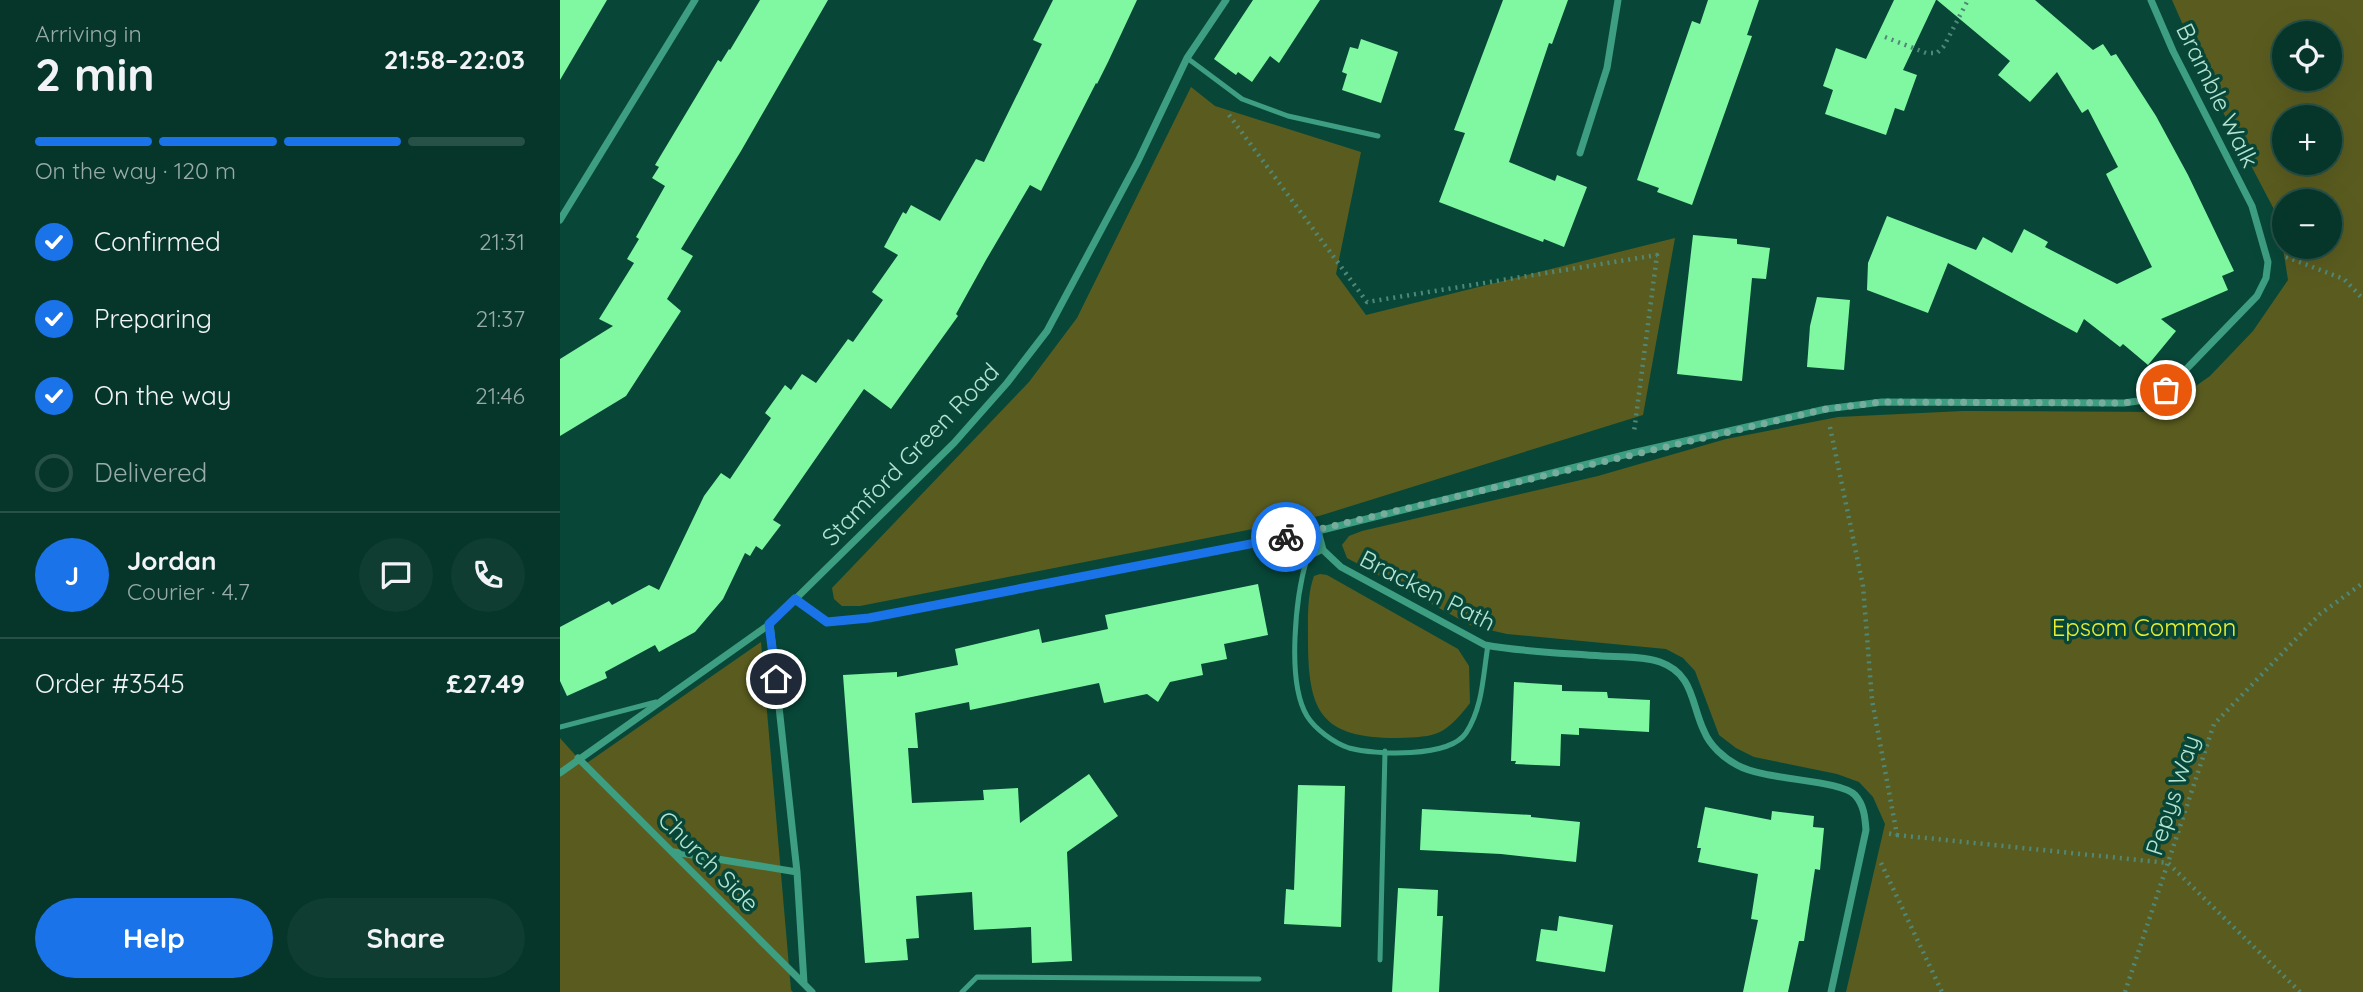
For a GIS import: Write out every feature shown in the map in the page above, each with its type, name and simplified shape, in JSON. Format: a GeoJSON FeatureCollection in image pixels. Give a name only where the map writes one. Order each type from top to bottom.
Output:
{"type":"FeatureCollection","features":[{"type":"Feature","properties":{"kind":"street"},"geometry":{"type":"LineString","coordinates":[[560,220],[695,0]]}},
{"type":"Feature","properties":{"kind":"street","name":"Stamford Green Road"},"geometry":{"type":"LineString","coordinates":[[560,773],[769,624],[954,443],[1007,383],[1047,331],[1138,161],[1187,58],[1226,0]]}},
{"type":"Feature","properties":{"kind":"street"},"geometry":{"type":"LineString","coordinates":[[1580,153],[1608,68],[1618,0]]}},
{"type":"Feature","properties":{"kind":"street","name":"Bramble Walk"},"geometry":{"type":"LineString","coordinates":[[1318,531],[1632,453],[1826,409],[1882,402],[2124,403],[2152,399],[2166,390],[2257,296],[2266,278],[2268,262],[2252,206],[2151,0]]}},
{"type":"Feature","properties":{"kind":"street"},"geometry":{"type":"LineString","coordinates":[[795,599],[827,622],[869,618],[1318,531],[1323,550]]}},
{"type":"Feature","properties":{"kind":"street","name":"Bracken Path"},"geometry":{"type":"LineString","coordinates":[[1323,550],[1341,567],[1488,645],[1511,650],[1631,657],[1660,662],[1676,671],[1689,685],[1704,733],[1719,753],[1758,774],[1835,785],[1853,793],[1861,802],[1866,830],[1831,992]]}},
{"type":"Feature","properties":{"kind":"street"},"geometry":{"type":"LineString","coordinates":[[769,624],[797,872],[804,983]]}},
{"type":"Feature","properties":{"kind":"street","name":"Church Side"},"geometry":{"type":"LineString","coordinates":[[578,758],[812,992]]}},
{"type":"Feature","properties":{"kind":"street"},"geometry":{"type":"LineString","coordinates":[[674,852],[797,872]]}},
{"type":"Feature","properties":{"kind":"lane"},"geometry":{"type":"LineString","coordinates":[[1187,58],[1242,99],[1288,116],[1378,136]]}},
{"type":"Feature","properties":{"kind":"lane"},"geometry":{"type":"LineString","coordinates":[[1323,550],[1307,558],[1300,582],[1295,653],[1298,690],[1307,716],[1328,738],[1349,748],[1414,754],[1445,747],[1464,736],[1475,715],[1480,697],[1488,645]]}},
{"type":"Feature","properties":{"kind":"lane"},"geometry":{"type":"LineString","coordinates":[[560,727],[656,702]]}},
{"type":"Feature","properties":{"kind":"lane"},"geometry":{"type":"LineString","coordinates":[[1380,960],[1385,751]]}},
{"type":"Feature","properties":{"kind":"lane"},"geometry":{"type":"LineString","coordinates":[[962,992],[976,977],[1259,979]]}},
{"type":"Feature","properties":{"kind":"path"},"geometry":{"type":"LineString","coordinates":[[1885,37],[1926,53],[1937,53],[1944,46],[1968,0]]}},
{"type":"Feature","properties":{"kind":"path"},"geometry":{"type":"LineString","coordinates":[[1228,114],[1367,302],[1657,255],[1632,453]]}},
{"type":"Feature","properties":{"kind":"path"},"geometry":{"type":"LineString","coordinates":[[2266,249],[2344,278],[2363,299]]}},
{"type":"Feature","properties":{"kind":"path"},"geometry":{"type":"LineString","coordinates":[[1826,409],[1863,586],[1872,700],[1897,835]]}},
{"type":"Feature","properties":{"kind":"path","name":"Pepys Way"},"geometry":{"type":"LineString","coordinates":[[2125,992],[2214,724],[2320,614],[2363,583]]}},
{"type":"Feature","properties":{"kind":"path"},"geometry":{"type":"LineString","coordinates":[[1866,830],[2168,863],[2300,992]]}},
{"type":"Feature","properties":{"kind":"path"},"geometry":{"type":"LineString","coordinates":[[1866,830],[1942,992]]}},
{"type":"Feature","properties":{"kind":"green space","name":"Epsom Common"},"geometry":{"type":"Polygon","coordinates":[[[2172,0],[2363,0],[2363,992],[1846,992],[1885,824],[1873,797],[1859,782],[1837,774],[1754,757],[1736,748],[1719,735],[1695,671],[1683,658],[1666,649],[1507,634],[1472,626],[1347,558],[1342,545],[1349,536],[1362,531],[1598,476],[1726,439],[1838,417],[1963,411],[2159,412],[2210,376],[2253,331],[2288,280],[2285,259],[2342,259],[2342,189],[2272,189],[2272,206],[2213,93],[2172,0]]]}},
{"type":"Feature","properties":{"kind":"green space"},"geometry":{"type":"Polygon","coordinates":[[[1191,87],[1215,106],[1361,152],[1336,274],[1366,315],[1675,238],[1643,415],[1319,516],[860,606],[842,606],[834,599],[832,588],[1029,382],[1077,318],[1191,87]]]}},
{"type":"Feature","properties":{"kind":"green space"},"geometry":{"type":"Polygon","coordinates":[[[1327,575],[1458,649],[1469,666],[1470,703],[1454,722],[1440,732],[1422,737],[1371,737],[1335,726],[1324,716],[1311,685],[1308,639],[1310,591],[1314,576],[1327,575]]]}},
{"type":"Feature","properties":{"kind":"green space"},"geometry":{"type":"Polygon","coordinates":[[[761,642],[793,992],[560,992],[560,738],[584,765],[761,642]]]}},
{"type":"Feature","properties":{"kind":"building"},"geometry":{"type":"Polygon","coordinates":[[[560,0],[607,0],[560,80],[560,0]]]}},
{"type":"Feature","properties":{"kind":"building"},"geometry":{"type":"Polygon","coordinates":[[[760,0],[828,0],[681,249],[693,256],[667,299],[681,311],[626,396],[560,436],[560,359],[613,326],[599,319],[634,263],[627,259],[639,239],[636,237],[665,186],[652,178],[659,167],[655,165],[718,60],[721,62],[730,50],[760,0]]]}},
{"type":"Feature","properties":{"kind":"building"},"geometry":{"type":"Polygon","coordinates":[[[1053,0],[1137,0],[1041,191],[1030,185],[956,314],[958,316],[891,409],[864,389],[773,520],[781,525],[762,550],[756,546],[750,556],[745,553],[723,599],[695,632],[659,652],[655,645],[605,672],[607,678],[567,696],[560,681],[560,627],[609,601],[612,605],[649,585],[659,590],[704,496],[721,473],[730,479],[771,418],[765,413],[785,385],[791,390],[802,374],[816,383],[848,339],[853,342],[883,300],[872,292],[898,255],[884,247],[903,212],[906,214],[911,205],[940,221],[976,159],[984,162],[1042,44],[1033,40],[1053,0]]]}},
{"type":"Feature","properties":{"kind":"building"},"geometry":{"type":"Polygon","coordinates":[[[1253,0],[1320,0],[1279,63],[1270,56],[1252,82],[1238,72],[1236,75],[1214,59],[1253,0]]]}},
{"type":"Feature","properties":{"kind":"building"},"geometry":{"type":"Polygon","coordinates":[[[1503,0],[1568,0],[1552,44],[1549,43],[1509,162],[1555,181],[1557,175],[1587,187],[1564,247],[1544,239],[1543,242],[1439,202],[1465,133],[1454,130],[1503,0]]]}},
{"type":"Feature","properties":{"kind":"building"},"geometry":{"type":"Polygon","coordinates":[[[1708,0],[1759,0],[1747,35],[1752,36],[1692,205],[1657,192],[1659,188],[1637,180],[1692,21],[1700,24],[1708,0]]]}},
{"type":"Feature","properties":{"kind":"building"},"geometry":{"type":"Polygon","coordinates":[[[1894,0],[1936,0],[1903,70],[1917,75],[1904,111],[1895,108],[1886,135],[1825,114],[1833,90],[1823,86],[1836,48],[1866,59],[1894,0]]]}},
{"type":"Feature","properties":{"kind":"building"},"geometry":{"type":"Polygon","coordinates":[[[1937,0],[2035,0],[2093,50],[2103,44],[2111,56],[2116,54],[2156,116],[2234,271],[2222,276],[2228,290],[2161,319],[2176,331],[2148,365],[2123,344],[2120,347],[2084,319],[2077,333],[1948,263],[1928,313],[1867,290],[1868,263],[1887,216],[1976,250],[1983,237],[2012,253],[2024,229],[2048,242],[2045,247],[2117,284],[2152,267],[2106,174],[2118,167],[2088,109],[2082,113],[2057,72],[2030,102],[1998,75],[2010,61],[1937,0]]]}},
{"type":"Feature","properties":{"kind":"building"},"geometry":{"type":"Polygon","coordinates":[[[1361,39],[1398,52],[1381,103],[1342,90],[1347,74],[1342,72],[1350,47],[1358,49],[1361,39]]]}},
{"type":"Feature","properties":{"kind":"building"},"geometry":{"type":"Polygon","coordinates":[[[1693,235],[1737,239],[1737,244],[1770,248],[1766,279],[1752,278],[1742,381],[1677,374],[1693,235]]]}},
{"type":"Feature","properties":{"kind":"building"},"geometry":{"type":"Polygon","coordinates":[[[1817,297],[1850,300],[1844,370],[1807,367],[1810,326],[1817,297]]]}},
{"type":"Feature","properties":{"kind":"building"},"geometry":{"type":"Polygon","coordinates":[[[1258,584],[1268,635],[1224,644],[1227,659],[1201,664],[1203,675],[1170,682],[1158,702],[1147,694],[1104,703],[1099,683],[970,710],[969,702],[915,713],[918,748],[908,748],[912,803],[984,800],[983,790],[1018,788],[1020,823],[1089,774],[1118,816],[1067,852],[1072,961],[1032,963],[1031,927],[974,930],[972,892],[916,896],[919,938],[906,939],[908,960],[865,963],[843,675],[897,672],[897,677],[958,665],[955,649],[1039,629],[1042,643],[1108,629],[1105,615],[1258,584]]]}},
{"type":"Feature","properties":{"kind":"building"},"geometry":{"type":"Polygon","coordinates":[[[1514,682],[1562,685],[1562,691],[1607,692],[1608,698],[1650,700],[1649,732],[1579,728],[1579,735],[1561,734],[1560,766],[1515,764],[1516,761],[1511,761],[1514,682]]]}},
{"type":"Feature","properties":{"kind":"building"},"geometry":{"type":"Polygon","coordinates":[[[1298,785],[1345,786],[1341,927],[1284,924],[1286,889],[1294,890],[1298,785]]]}},
{"type":"Feature","properties":{"kind":"building"},"geometry":{"type":"Polygon","coordinates":[[[1705,807],[1771,820],[1772,811],[1814,816],[1813,827],[1824,828],[1820,870],[1815,869],[1804,941],[1799,941],[1788,992],[1743,992],[1758,920],[1751,919],[1758,874],[1698,862],[1701,848],[1697,848],[1705,807]]]}},
{"type":"Feature","properties":{"kind":"building"},"geometry":{"type":"Polygon","coordinates":[[[1422,809],[1531,815],[1580,822],[1576,862],[1501,854],[1420,850],[1422,809]]]}},
{"type":"Feature","properties":{"kind":"building"},"geometry":{"type":"Polygon","coordinates":[[[1398,888],[1438,890],[1437,916],[1443,916],[1439,992],[1392,992],[1398,888]]]}},
{"type":"Feature","properties":{"kind":"building"},"geometry":{"type":"Polygon","coordinates":[[[1559,916],[1613,925],[1605,972],[1536,961],[1541,929],[1557,931],[1559,916]]]}},
{"type":"Feature","properties":{"kind":"way so far"},"geometry":{"type":"LineString","coordinates":[[1286,537],[1610,458],[1826,409],[1882,402],[2124,403],[2152,399],[2166,390]]}},
{"type":"Feature","properties":{"kind":"route"},"geometry":{"type":"LineString","coordinates":[[776,679],[769,624],[795,599],[827,622],[869,618],[1286,537]]}}]}
